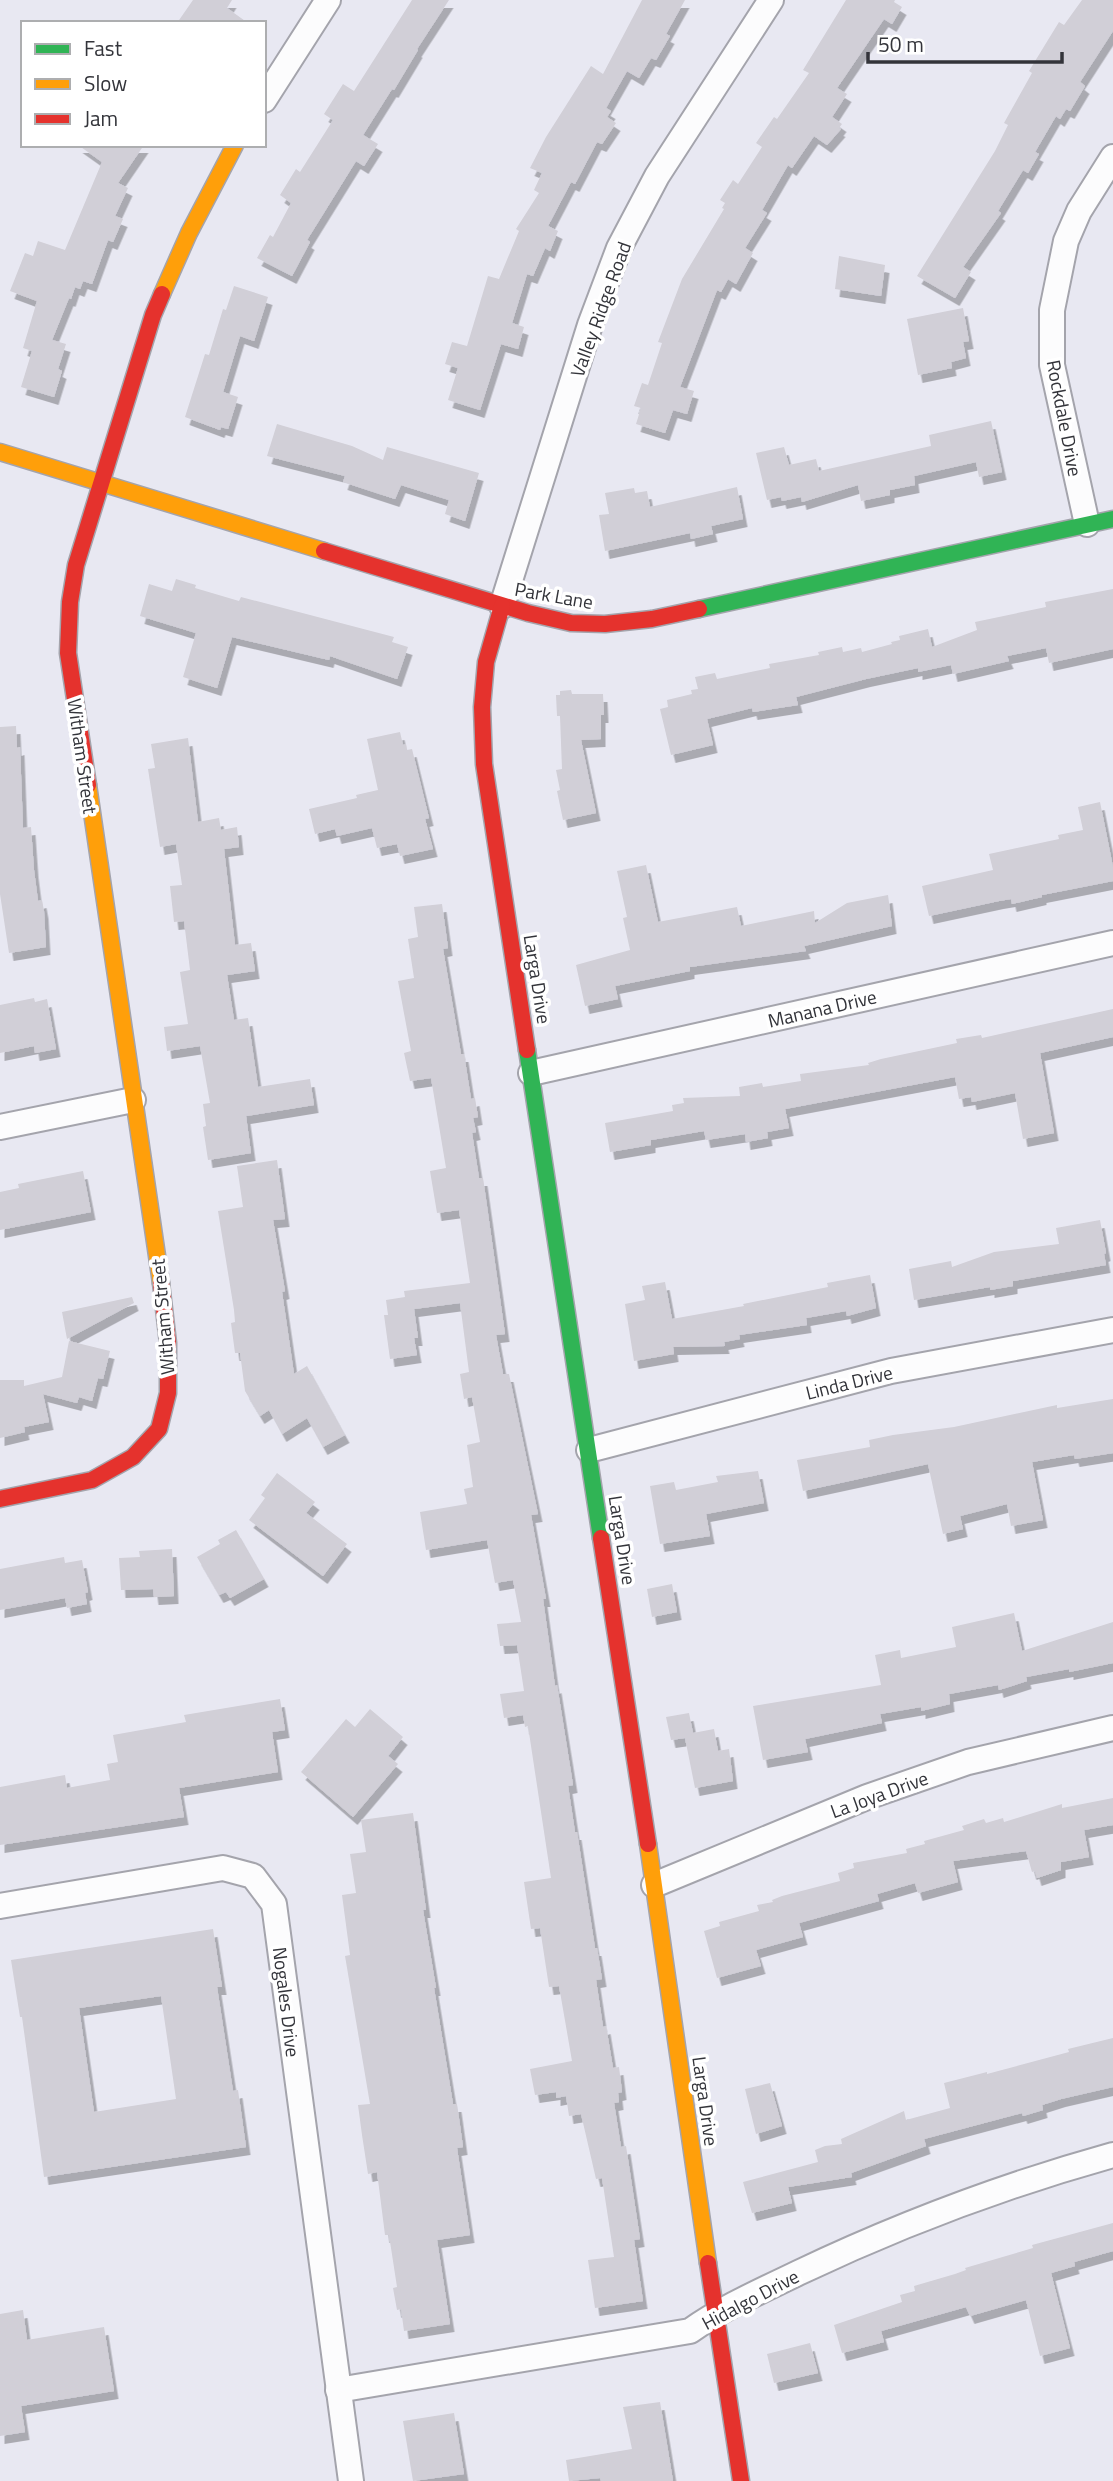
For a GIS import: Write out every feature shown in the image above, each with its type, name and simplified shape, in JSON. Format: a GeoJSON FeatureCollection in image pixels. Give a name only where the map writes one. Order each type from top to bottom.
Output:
{"type":"FeatureCollection","features":[{"type":"Feature","properties":{"kind":"street"},"geometry":{"type":"LineString","coordinates":[[266,97],[328,0]]}},
{"type":"Feature","properties":{"kind":"street","name":"Valley Ridge Road"},"geometry":{"type":"LineString","coordinates":[[502,606],[590,325],[619,248],[657,176],[772,0]]}},
{"type":"Feature","properties":{"kind":"street","name":"Witham Street"},"geometry":{"type":"LineString","coordinates":[[0,1499],[92,1480],[133,1457],[159,1429],[165,1410],[168,1343],[161,1281],[68,653],[70,601],[76,565],[153,315],[189,233],[235,147]]}},
{"type":"Feature","properties":{"kind":"street","name":"Rockdale Drive"},"geometry":{"type":"LineString","coordinates":[[1087,524],[1052,366],[1052,310],[1066,241],[1079,211],[1113,156]]}},
{"type":"Feature","properties":{"kind":"street","name":"Park Lane"},"geometry":{"type":"LineString","coordinates":[[0,452],[502,606],[571,623],[605,624],[652,619],[1113,519]]}},
{"type":"Feature","properties":{"kind":"street","name":"Larga Drive"},"geometry":{"type":"LineString","coordinates":[[502,606],[486,663],[482,707],[484,764],[589,1450],[741,2481]]}},
{"type":"Feature","properties":{"kind":"street","name":"Manana Drive"},"geometry":{"type":"LineString","coordinates":[[531,1073],[1113,943]]}},
{"type":"Feature","properties":{"kind":"street"},"geometry":{"type":"LineString","coordinates":[[0,1127],[133,1100]]}},
{"type":"Feature","properties":{"kind":"street","name":"Linda Drive"},"geometry":{"type":"LineString","coordinates":[[589,1450],[891,1371],[1113,1330]]}},
{"type":"Feature","properties":{"kind":"street","name":"La Joya Drive"},"geometry":{"type":"LineString","coordinates":[[654,1885],[892,1788],[968,1762],[1113,1728]]}},
{"type":"Feature","properties":{"kind":"street","name":"Nogales Drive"},"geometry":{"type":"LineString","coordinates":[[0,1906],[223,1868],[253,1876],[274,1904],[338,2390]]}},
{"type":"Feature","properties":{"kind":"street","name":"Hidalgo Drive"},"geometry":{"type":"LineString","coordinates":[[338,2390],[690,2331],[715,2314],[865,2241],[1049,2173],[1113,2155]]}},
{"type":"Feature","properties":{"kind":"street"},"geometry":{"type":"LineString","coordinates":[[338,2390],[351,2481]]}},
{"type":"Feature","properties":{"kind":"building"},"geometry":{"type":"Polygon","coordinates":[[[193,0],[232,0],[227,8],[245,21],[178,21],[193,0]]]}},
{"type":"Feature","properties":{"kind":"building"},"geometry":{"type":"Polygon","coordinates":[[[412,0],[449,0],[363,135],[378,144],[364,166],[356,161],[307,240],[310,242],[292,276],[257,258],[270,235],[273,237],[291,203],[280,195],[296,169],[300,172],[333,120],[324,114],[343,84],[354,91],[412,0]]]}},
{"type":"Feature","properties":{"kind":"building"},"geometry":{"type":"Polygon","coordinates":[[[642,0],[685,0],[666,34],[670,36],[656,60],[651,58],[639,78],[627,71],[606,108],[611,111],[607,117],[616,123],[602,144],[597,142],[575,184],[571,182],[548,226],[558,231],[550,251],[545,248],[533,276],[527,274],[512,323],[524,327],[518,349],[501,344],[480,410],[448,400],[458,368],[445,364],[452,342],[467,346],[488,276],[499,279],[519,231],[516,229],[539,193],[534,190],[542,173],[530,168],[546,137],[591,66],[603,74],[642,0]]]}},
{"type":"Feature","properties":{"kind":"building"},"geometry":{"type":"Polygon","coordinates":[[[846,0],[895,0],[894,2],[902,7],[892,24],[884,19],[837,88],[847,94],[832,117],[842,124],[839,128],[841,129],[827,145],[814,136],[792,168],[788,165],[762,210],[767,213],[745,248],[753,253],[736,284],[728,279],[721,292],[717,290],[680,387],[694,391],[687,414],[673,410],[665,433],[636,424],[641,408],[634,406],[642,383],[648,385],[662,343],[658,342],[682,279],[724,209],[722,208],[725,203],[720,200],[733,180],[738,184],[762,147],[756,143],[774,117],[777,119],[809,73],[803,70],[846,0]]]}},
{"type":"Feature","properties":{"kind":"building"},"geometry":{"type":"Polygon","coordinates":[[[1082,0],[1113,0],[1113,31],[1080,82],[1085,86],[1070,111],[1066,109],[1060,119],[1056,116],[1035,152],[1039,154],[1028,173],[1023,170],[998,211],[1001,213],[963,267],[971,272],[955,298],[917,276],[995,151],[1008,125],[1004,123],[1032,73],[1029,71],[1059,22],[1064,25],[1082,0]]]}},
{"type":"Feature","properties":{"kind":"building"},"geometry":{"type":"Polygon","coordinates":[[[81,147],[143,147],[118,183],[128,188],[115,216],[123,219],[113,242],[108,240],[92,284],[83,281],[80,289],[75,287],[52,340],[66,344],[58,369],[62,371],[54,397],[21,387],[32,351],[23,348],[37,301],[10,291],[25,253],[33,256],[38,241],[65,250],[102,162],[81,147]]]}},
{"type":"Feature","properties":{"kind":"building"},"geometry":{"type":"Polygon","coordinates":[[[839,256],[885,265],[881,296],[835,289],[839,256]]]}},
{"type":"Feature","properties":{"kind":"building"},"geometry":{"type":"Polygon","coordinates":[[[234,286],[268,297],[254,341],[240,336],[223,392],[238,397],[228,429],[221,427],[220,430],[185,417],[205,354],[209,355],[223,309],[226,310],[234,286]]]}},
{"type":"Feature","properties":{"kind":"building"},"geometry":{"type":"Polygon","coordinates":[[[963,308],[969,341],[963,342],[966,358],[951,362],[952,368],[918,375],[907,319],[963,308]]]}},
{"type":"Feature","properties":{"kind":"building"},"geometry":{"type":"Polygon","coordinates":[[[991,421],[1002,472],[979,477],[976,462],[914,476],[915,485],[890,490],[890,495],[861,501],[858,485],[802,502],[801,497],[782,501],[781,497],[767,500],[756,453],[784,447],[789,465],[816,459],[819,471],[931,446],[929,435],[991,421]]]}},
{"type":"Feature","properties":{"kind":"building"},"geometry":{"type":"Polygon","coordinates":[[[277,424],[352,446],[383,460],[387,447],[479,473],[465,521],[445,514],[449,500],[401,485],[395,499],[343,482],[345,476],[267,456],[277,424]]]}},
{"type":"Feature","properties":{"kind":"building"},"geometry":{"type":"Polygon","coordinates":[[[737,487],[743,519],[711,526],[713,534],[691,539],[690,533],[605,551],[599,515],[609,514],[605,493],[634,488],[635,493],[647,491],[650,507],[737,487]]]}},
{"type":"Feature","properties":{"kind":"building"},"geometry":{"type":"Polygon","coordinates":[[[176,579],[196,585],[195,588],[239,601],[241,597],[394,637],[392,642],[408,647],[397,679],[330,656],[329,660],[232,637],[217,688],[183,677],[196,633],[140,616],[149,584],[172,591],[176,579]]]}},
{"type":"Feature","properties":{"kind":"building"},"geometry":{"type":"Polygon","coordinates":[[[1113,589],[1113,649],[1049,663],[1046,648],[1007,656],[1009,661],[953,674],[951,665],[918,672],[918,668],[866,679],[796,697],[798,705],[753,712],[752,708],[707,719],[713,745],[671,755],[660,709],[668,707],[667,700],[692,694],[691,690],[698,689],[695,677],[715,673],[717,679],[770,668],[769,664],[819,655],[818,652],[842,647],[843,652],[861,648],[862,652],[892,644],[891,642],[900,640],[899,636],[928,629],[932,647],[977,630],[975,622],[1046,607],[1045,602],[1113,589]]]}},
{"type":"Feature","properties":{"kind":"building"},"geometry":{"type":"Polygon","coordinates":[[[571,690],[572,694],[603,694],[604,715],[601,715],[601,739],[581,740],[596,813],[563,820],[557,791],[560,790],[556,770],[562,769],[560,716],[557,716],[556,695],[560,695],[560,691],[571,690]]]}},
{"type":"Feature","properties":{"kind":"building"},"geometry":{"type":"Polygon","coordinates":[[[16,726],[17,748],[20,747],[23,828],[31,827],[38,901],[42,900],[44,911],[46,947],[9,953],[0,894],[0,727],[16,726]]]}},
{"type":"Feature","properties":{"kind":"building"},"geometry":{"type":"Polygon","coordinates":[[[400,732],[403,745],[406,744],[407,750],[412,749],[429,818],[425,819],[433,849],[400,856],[397,844],[377,848],[372,828],[337,836],[335,829],[315,834],[309,809],[357,798],[356,795],[378,790],[367,739],[400,732]]]}},
{"type":"Feature","properties":{"kind":"building"},"geometry":{"type":"Polygon","coordinates":[[[188,738],[198,822],[219,818],[221,830],[237,827],[239,847],[224,849],[235,945],[251,943],[255,971],[227,975],[234,1020],[248,1018],[258,1087],[310,1079],[314,1105],[246,1116],[251,1153],[208,1160],[203,1104],[210,1103],[200,1046],[167,1051],[164,1027],[188,1024],[180,972],[190,970],[184,921],[174,922],[170,886],[182,885],[176,844],[160,847],[148,769],[155,768],[151,744],[188,738]]]}},
{"type":"Feature","properties":{"kind":"building"},"geometry":{"type":"Polygon","coordinates":[[[1100,802],[1113,867],[1113,881],[1042,895],[1012,904],[1011,899],[929,916],[922,886],[993,870],[989,854],[1059,839],[1058,835],[1083,830],[1078,807],[1100,802]]]}},
{"type":"Feature","properties":{"kind":"building"},"geometry":{"type":"Polygon","coordinates":[[[646,865],[658,922],[737,907],[741,926],[814,911],[815,923],[847,903],[888,895],[892,926],[804,946],[806,951],[690,967],[690,971],[615,986],[618,999],[585,1006],[576,965],[630,950],[623,918],[627,917],[617,871],[646,865]]]}},
{"type":"Feature","properties":{"kind":"building"},"geometry":{"type":"Polygon","coordinates":[[[442,904],[448,948],[443,949],[461,1054],[464,1054],[471,1099],[475,1098],[478,1117],[473,1118],[476,1132],[472,1133],[479,1178],[483,1178],[505,1334],[496,1335],[503,1374],[509,1374],[538,1514],[531,1515],[546,1599],[543,1599],[555,1686],[557,1685],[573,1785],[568,1786],[602,1979],[596,1980],[603,2027],[606,2026],[613,2068],[619,2067],[622,2092],[618,2093],[619,2102],[614,2103],[621,2147],[626,2146],[640,2239],[634,2240],[643,2301],[595,2308],[588,2260],[614,2257],[602,2178],[596,2179],[581,2114],[569,2116],[566,2096],[556,2098],[556,2092],[535,2095],[530,2069],[572,2061],[559,1986],[549,1987],[540,1928],[531,1929],[524,1882],[551,1878],[528,1726],[525,1727],[523,1715],[504,1718],[500,1694],[524,1691],[517,1645],[500,1646],[497,1624],[521,1622],[513,1580],[495,1583],[487,1540],[426,1550],[420,1512],[467,1504],[464,1489],[473,1487],[467,1445],[480,1442],[472,1397],[464,1399],[460,1374],[469,1372],[460,1303],[414,1309],[418,1338],[414,1338],[417,1355],[390,1359],[384,1315],[388,1315],[386,1300],[405,1297],[404,1291],[470,1283],[459,1210],[437,1213],[430,1171],[446,1168],[431,1078],[410,1081],[404,1053],[411,1051],[398,981],[414,978],[408,939],[418,937],[414,907],[442,904]]]}},
{"type":"Feature","properties":{"kind":"building"},"geometry":{"type":"Polygon","coordinates":[[[34,998],[35,1002],[47,999],[56,1049],[35,1053],[34,1046],[0,1053],[0,1005],[34,998]]]}},
{"type":"Feature","properties":{"kind":"building"},"geometry":{"type":"Polygon","coordinates":[[[1113,1009],[1113,1037],[1040,1053],[1054,1133],[1023,1139],[1015,1093],[972,1102],[971,1097],[959,1099],[955,1077],[785,1109],[789,1128],[767,1132],[768,1138],[746,1142],[745,1134],[706,1140],[704,1131],[651,1140],[651,1145],[610,1152],[605,1123],[673,1111],[672,1105],[684,1103],[683,1098],[740,1096],[739,1087],[762,1083],[763,1087],[801,1081],[800,1074],[869,1065],[868,1063],[881,1059],[957,1043],[956,1039],[981,1035],[982,1038],[1113,1009]]]}},
{"type":"Feature","properties":{"kind":"building"},"geometry":{"type":"Polygon","coordinates":[[[277,1160],[285,1219],[273,1220],[285,1291],[282,1292],[294,1374],[307,1366],[345,1435],[323,1447],[307,1418],[282,1434],[269,1410],[260,1416],[245,1391],[240,1353],[235,1353],[231,1323],[235,1322],[234,1310],[218,1211],[243,1207],[237,1166],[277,1160]]]}},
{"type":"Feature","properties":{"kind":"building"},"geometry":{"type":"Polygon","coordinates":[[[83,1171],[91,1212],[0,1230],[0,1192],[19,1188],[18,1184],[83,1171]]]}},
{"type":"Feature","properties":{"kind":"building"},"geometry":{"type":"Polygon","coordinates":[[[1100,1220],[1106,1265],[1013,1281],[1013,1286],[990,1290],[990,1287],[914,1300],[909,1269],[951,1261],[952,1267],[994,1252],[1059,1244],[1056,1228],[1100,1220]]]}},
{"type":"Feature","properties":{"kind":"building"},"geometry":{"type":"Polygon","coordinates":[[[870,1275],[876,1308],[847,1316],[846,1311],[806,1318],[807,1325],[739,1335],[740,1339],[724,1342],[725,1346],[673,1347],[674,1354],[634,1361],[625,1304],[645,1300],[642,1286],[665,1282],[672,1319],[744,1306],[743,1304],[828,1287],[827,1283],[870,1275]]]}},
{"type":"Feature","properties":{"kind":"building"},"geometry":{"type":"Polygon","coordinates":[[[132,1297],[134,1303],[67,1339],[62,1312],[132,1297]]]}},
{"type":"Feature","properties":{"kind":"building"},"geometry":{"type":"Polygon","coordinates":[[[69,1341],[110,1351],[103,1379],[98,1378],[92,1401],[79,1397],[77,1403],[43,1394],[49,1422],[24,1427],[25,1432],[0,1438],[0,1380],[24,1380],[24,1386],[62,1377],[69,1341]]]}},
{"type":"Feature","properties":{"kind":"building"},"geometry":{"type":"Polygon","coordinates":[[[1113,1399],[1113,1453],[1075,1459],[1074,1455],[1032,1462],[1043,1520],[1011,1526],[1007,1504],[960,1516],[963,1529],[943,1534],[928,1464],[803,1491],[797,1460],[870,1447],[869,1440],[893,1435],[954,1427],[1057,1405],[1057,1408],[1113,1399]]]}},
{"type":"Feature","properties":{"kind":"building"},"geometry":{"type":"Polygon","coordinates":[[[758,1471],[764,1503],[706,1514],[710,1536],[660,1544],[650,1486],[674,1482],[676,1490],[718,1482],[716,1476],[758,1471]]]}},
{"type":"Feature","properties":{"kind":"building"},"geometry":{"type":"Polygon","coordinates":[[[277,1473],[315,1502],[306,1513],[347,1544],[323,1576],[249,1520],[265,1498],[261,1495],[277,1473]]]}},
{"type":"Feature","properties":{"kind":"building"},"geometry":{"type":"Polygon","coordinates":[[[236,1530],[264,1579],[230,1598],[226,1592],[219,1595],[197,1557],[220,1544],[218,1540],[236,1530]]]}},
{"type":"Feature","properties":{"kind":"building"},"geometry":{"type":"Polygon","coordinates":[[[172,1549],[174,1596],[154,1597],[153,1589],[121,1590],[119,1558],[140,1557],[139,1551],[172,1549]]]}},
{"type":"Feature","properties":{"kind":"building"},"geometry":{"type":"Polygon","coordinates":[[[64,1557],[65,1563],[82,1560],[88,1592],[85,1593],[87,1604],[67,1608],[65,1598],[0,1610],[0,1569],[64,1557]]]}},
{"type":"Feature","properties":{"kind":"building"},"geometry":{"type":"Polygon","coordinates":[[[672,1584],[677,1612],[652,1617],[647,1589],[672,1584]]]}},
{"type":"Feature","properties":{"kind":"building"},"geometry":{"type":"Polygon","coordinates":[[[1014,1613],[1022,1651],[1113,1622],[1113,1663],[1026,1677],[1027,1681],[999,1690],[998,1685],[949,1694],[950,1704],[921,1711],[921,1707],[880,1714],[882,1723],[805,1739],[808,1752],[763,1760],[753,1706],[881,1685],[875,1655],[900,1650],[901,1658],[956,1647],[952,1627],[1014,1613]]]}},
{"type":"Feature","properties":{"kind":"building"},"geometry":{"type":"Polygon","coordinates":[[[280,1699],[285,1730],[272,1732],[278,1772],[179,1788],[184,1817],[0,1845],[0,1787],[65,1775],[67,1788],[110,1780],[107,1764],[118,1762],[113,1735],[186,1722],[184,1715],[280,1699]]]}},
{"type":"Feature","properties":{"kind":"building"},"geometry":{"type":"Polygon","coordinates":[[[370,1709],[403,1737],[388,1756],[398,1764],[353,1817],[301,1772],[346,1719],[355,1727],[370,1709]]]}},
{"type":"Feature","properties":{"kind":"building"},"geometry":{"type":"Polygon","coordinates":[[[689,1713],[693,1733],[714,1729],[718,1751],[729,1749],[733,1781],[695,1788],[685,1738],[671,1740],[666,1717],[689,1713]]]}},
{"type":"Feature","properties":{"kind":"building"},"geometry":{"type":"Polygon","coordinates":[[[1113,1798],[1113,1825],[1084,1830],[1089,1857],[1061,1862],[1061,1870],[1037,1878],[1035,1871],[1032,1872],[1026,1851],[953,1861],[958,1882],[918,1893],[915,1883],[877,1894],[879,1901],[799,1923],[803,1937],[756,1950],[761,1966],[717,1978],[704,1931],[720,1926],[719,1922],[759,1911],[757,1905],[773,1902],[772,1900],[782,1896],[840,1881],[838,1873],[854,1868],[853,1863],[907,1853],[906,1849],[925,1844],[924,1841],[964,1830],[962,1826],[984,1819],[986,1823],[1003,1818],[1004,1822],[1062,1804],[1062,1808],[1113,1798]]]}},
{"type":"Feature","properties":{"kind":"building"},"geometry":{"type":"Polygon","coordinates":[[[413,1813],[434,1988],[453,2104],[457,2104],[463,2147],[457,2148],[470,2235],[437,2240],[450,2324],[404,2331],[401,2309],[397,2310],[393,2288],[397,2287],[389,2235],[385,2235],[377,2172],[368,2174],[362,2135],[358,2105],[370,2104],[345,1956],[350,1955],[342,1895],[356,1893],[350,1854],[366,1852],[361,1820],[413,1813]]]}},
{"type":"Feature","properties":{"kind":"building"},"geometry":{"type":"Polygon","coordinates":[[[213,1929],[222,1987],[217,1987],[233,2091],[238,2090],[246,2147],[44,2177],[22,2017],[11,1960],[213,1929]],[[161,1996],[79,2008],[94,2112],[176,2099],[161,1996]]]}},
{"type":"Feature","properties":{"kind":"building"},"geometry":{"type":"Polygon","coordinates":[[[1113,2038],[1113,2087],[1042,2105],[1043,2110],[1023,2116],[1022,2113],[924,2139],[926,2146],[851,2173],[852,2177],[788,2187],[792,2203],[752,2213],[743,2182],[818,2162],[815,2150],[842,2144],[841,2139],[904,2111],[906,2120],[950,2108],[944,2083],[987,2074],[1113,2038]]]}},
{"type":"Feature","properties":{"kind":"building"},"geometry":{"type":"Polygon","coordinates":[[[770,2083],[782,2126],[756,2134],[745,2089],[770,2083]]]}},
{"type":"Feature","properties":{"kind":"building"},"geometry":{"type":"Polygon","coordinates":[[[1113,2223],[1113,2251],[1074,2262],[1075,2266],[1051,2273],[1070,2348],[1040,2356],[1026,2300],[970,2316],[966,2307],[881,2331],[884,2342],[842,2353],[834,2325],[902,2302],[900,2295],[915,2291],[914,2286],[1033,2248],[1032,2245],[1113,2223]]]}},
{"type":"Feature","properties":{"kind":"building"},"geometry":{"type":"Polygon","coordinates":[[[23,2310],[27,2340],[104,2327],[114,2391],[21,2406],[25,2432],[0,2436],[0,2314],[23,2310]]]}},
{"type":"Feature","properties":{"kind":"building"},"geometry":{"type":"Polygon","coordinates":[[[810,2343],[818,2373],[774,2383],[767,2354],[810,2343]]]}},
{"type":"Feature","properties":{"kind":"building"},"geometry":{"type":"Polygon","coordinates":[[[660,2402],[673,2481],[601,2481],[600,2478],[569,2481],[566,2460],[632,2449],[623,2407],[660,2402]]]}},
{"type":"Feature","properties":{"kind":"building"},"geometry":{"type":"Polygon","coordinates":[[[454,2413],[464,2474],[413,2481],[403,2421],[454,2413]]]}},
{"type":"Feature","properties":{"kind":"traffic: fast"},"geometry":{"type":"LineString","coordinates":[[699,609],[1113,519]]}},
{"type":"Feature","properties":{"kind":"traffic: fast"},"geometry":{"type":"LineString","coordinates":[[527,1050],[601,1538]]}},
{"type":"Feature","properties":{"kind":"traffic: slow"},"geometry":{"type":"LineString","coordinates":[[162,294],[189,233],[234,147]]}},
{"type":"Feature","properties":{"kind":"traffic: slow"},"geometry":{"type":"LineString","coordinates":[[0,452],[324,551]]}},
{"type":"Feature","properties":{"kind":"traffic: slow"},"geometry":{"type":"LineString","coordinates":[[88,785],[161,1283]]}},
{"type":"Feature","properties":{"kind":"traffic: slow"},"geometry":{"type":"LineString","coordinates":[[648,1844],[708,2263]]}},
{"type":"Feature","properties":{"kind":"traffic: jam"},"geometry":{"type":"LineString","coordinates":[[88,785],[68,653],[70,602],[76,565],[153,315],[162,294]]}},
{"type":"Feature","properties":{"kind":"traffic: jam"},"geometry":{"type":"LineString","coordinates":[[324,551],[528,613],[571,623],[605,624],[652,619],[699,609]]}},
{"type":"Feature","properties":{"kind":"traffic: jam"},"geometry":{"type":"LineString","coordinates":[[502,606],[486,662],[482,707],[484,764],[527,1050]]}},
{"type":"Feature","properties":{"kind":"traffic: jam"},"geometry":{"type":"LineString","coordinates":[[0,1499],[92,1480],[133,1457],[159,1429],[168,1393],[168,1343],[161,1283]]}},
{"type":"Feature","properties":{"kind":"traffic: jam"},"geometry":{"type":"LineString","coordinates":[[601,1538],[648,1844]]}},
{"type":"Feature","properties":{"kind":"traffic: jam"},"geometry":{"type":"LineString","coordinates":[[708,2263],[741,2481]]}}]}
